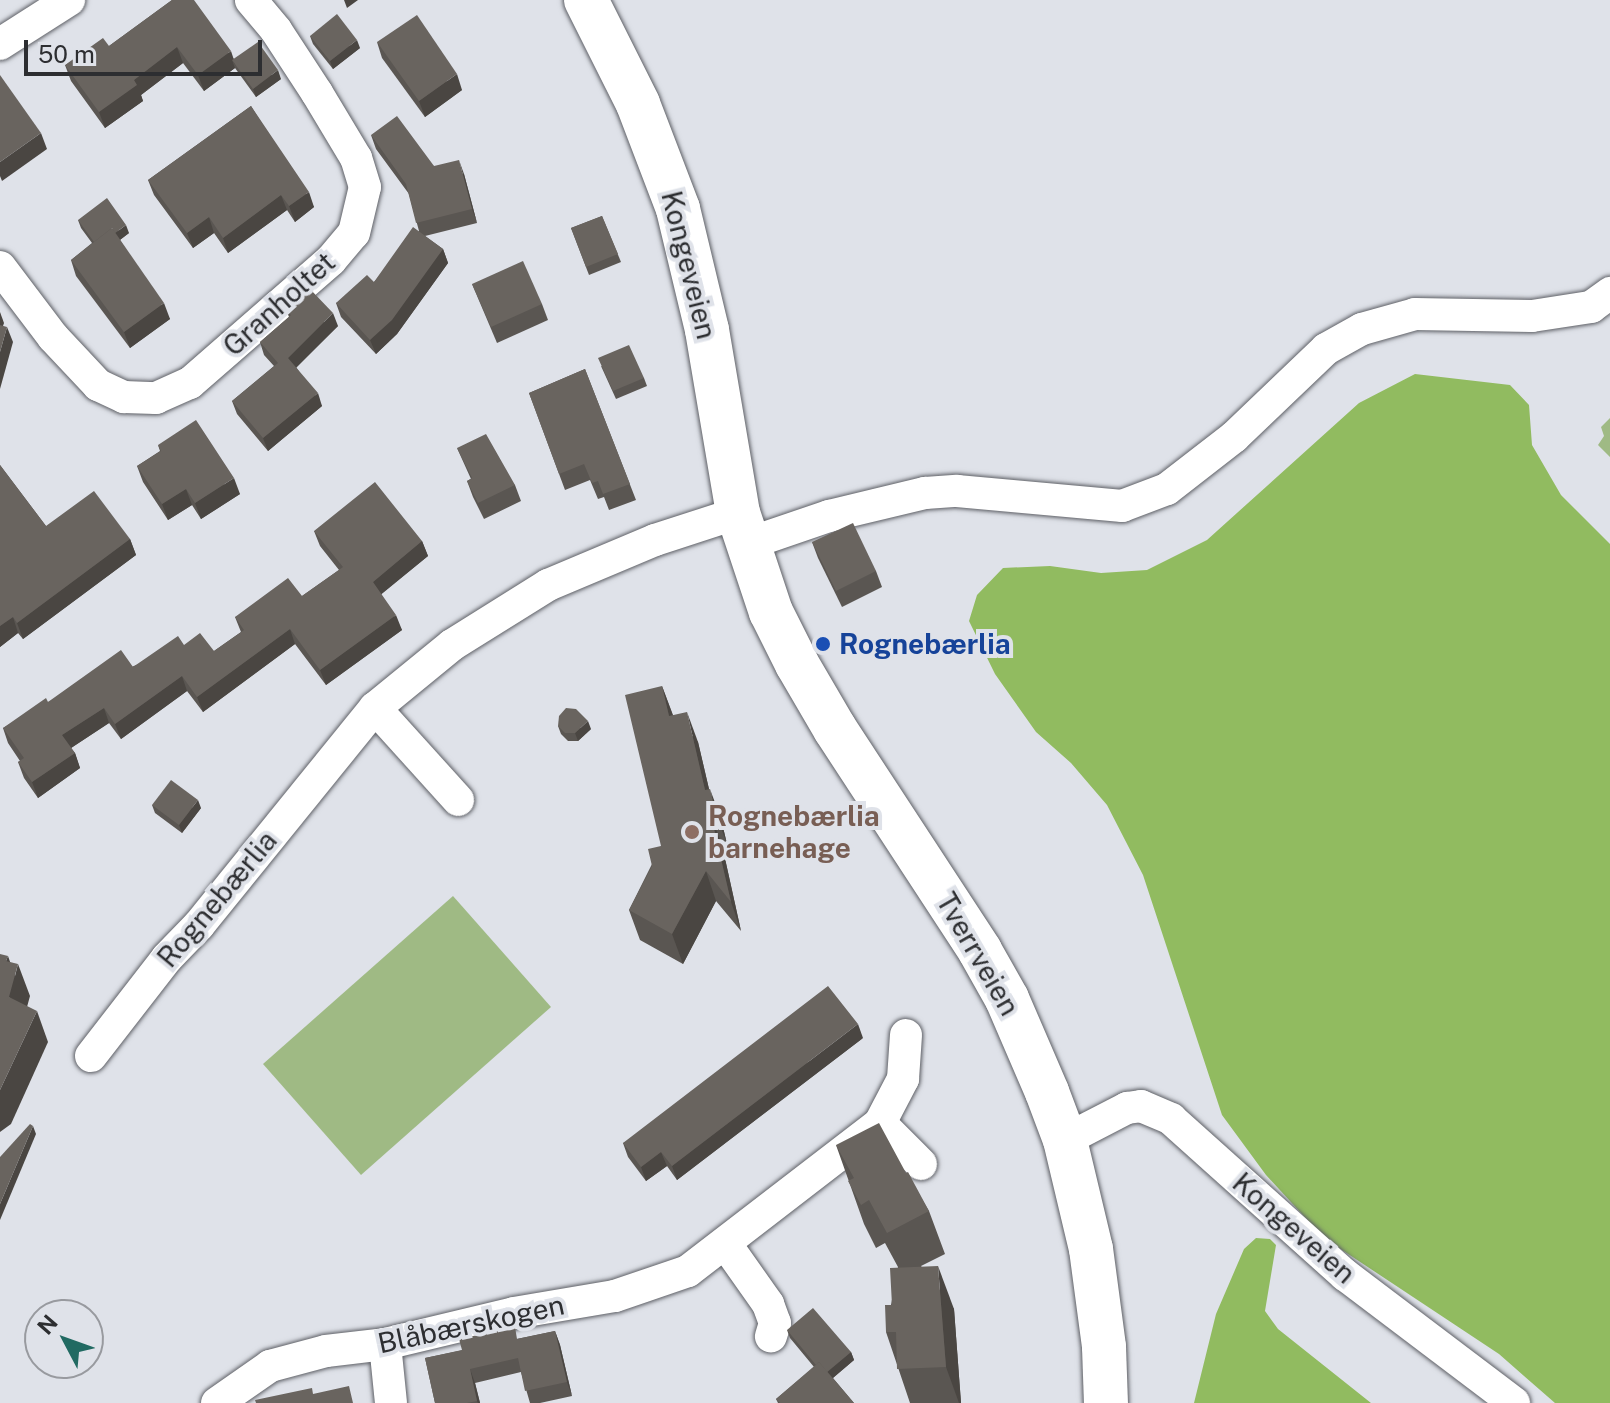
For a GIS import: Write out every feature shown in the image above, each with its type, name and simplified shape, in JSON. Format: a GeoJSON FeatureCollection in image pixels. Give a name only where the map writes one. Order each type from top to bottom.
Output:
{"type":"FeatureCollection","features":[{"type":"Feature","properties":{"kind":"main road","name":"Kongeveien"},"geometry":{"type":"LineString","coordinates":[[586,0],[638,104],[678,209],[707,330],[742,529]]}},
{"type":"Feature","properties":{"kind":"main road","name":"Tverrveien"},"geometry":{"type":"LineString","coordinates":[[742,529],[766,599],[804,678],[1007,999],[1065,1140],[1093,1261],[1106,1403]]}},
{"type":"Feature","properties":{"kind":"street"},"geometry":{"type":"LineString","coordinates":[[0,44],[69,0]]}},
{"type":"Feature","properties":{"kind":"street","name":"Granholtet"},"geometry":{"type":"LineString","coordinates":[[0,267],[53,337],[98,385],[124,397],[156,398],[190,383],[331,260],[354,233],[365,187],[356,158],[317,93],[276,30],[251,0]]}},
{"type":"Feature","properties":{"kind":"street","name":"Rognebærlia"},"geometry":{"type":"LineString","coordinates":[[91,1056],[167,958],[199,925],[375,708],[452,645],[548,585],[655,540],[742,529],[925,493],[957,491],[1122,506],[1167,489],[1234,437],[1326,349],[1362,329],[1415,314],[1532,316],[1591,307],[1610,293]]}},
{"type":"Feature","properties":{"kind":"street"},"geometry":{"type":"LineString","coordinates":[[375,708],[458,800]]}},
{"type":"Feature","properties":{"kind":"street","name":"Blåbærskogen"},"geometry":{"type":"LineString","coordinates":[[217,1403],[270,1366],[326,1351],[385,1344],[514,1313],[615,1296],[688,1271],[880,1123],[903,1079],[906,1035]]}},
{"type":"Feature","properties":{"kind":"street","name":"Kongeveien"},"geometry":{"type":"LineString","coordinates":[[1065,1140],[1127,1108],[1141,1106],[1171,1119],[1345,1275],[1514,1403]]}},
{"type":"Feature","properties":{"kind":"street"},"geometry":{"type":"LineString","coordinates":[[880,1123],[921,1164]]}},
{"type":"Feature","properties":{"kind":"street"},"geometry":{"type":"LineString","coordinates":[[725,1243],[768,1304],[775,1323],[771,1336]]}},
{"type":"Feature","properties":{"kind":"street"},"geometry":{"type":"LineString","coordinates":[[385,1344],[391,1403]]}},
{"type":"Feature","properties":{"kind":"green space"},"geometry":{"type":"Polygon","coordinates":[[[1415,374],[1510,385],[1529,405],[1532,445],[1561,495],[1610,544],[1610,1403],[1555,1403],[1499,1354],[1324,1238],[1266,1175],[1222,1115],[1143,875],[1107,805],[1071,763],[1036,732],[995,674],[969,621],[977,595],[1003,568],[1050,566],[1101,573],[1147,570],[1207,540],[1359,403],[1415,374]]]}},
{"type":"Feature","properties":{"kind":"green space"},"geometry":{"type":"Polygon","coordinates":[[[1610,418],[1610,457],[1598,445],[1604,436],[1601,427],[1610,418]]]}},
{"type":"Feature","properties":{"kind":"green space"},"geometry":{"type":"Polygon","coordinates":[[[453,896],[551,1007],[361,1175],[263,1064],[453,896]]]}},
{"type":"Feature","properties":{"kind":"green space"},"geometry":{"type":"Polygon","coordinates":[[[1256,1238],[1270,1239],[1276,1245],[1265,1311],[1278,1329],[1371,1403],[1194,1403],[1216,1314],[1244,1249],[1256,1238]]]}},
{"type":"Feature","properties":{"kind":"building"},"geometry":{"type":"Polygon","coordinates":[[[172,0],[194,0],[231,51],[198,75],[177,47],[134,80],[137,85],[99,112],[65,65],[103,38],[109,46],[172,0]]]}},
{"type":"Feature","properties":{"kind":"building"},"geometry":{"type":"Polygon","coordinates":[[[337,14],[357,40],[330,61],[310,36],[337,14]]]}},
{"type":"Feature","properties":{"kind":"building"},"geometry":{"type":"Polygon","coordinates":[[[417,15],[457,74],[419,101],[377,42],[417,15]]]}},
{"type":"Feature","properties":{"kind":"building"},"geometry":{"type":"Polygon","coordinates":[[[258,42],[278,70],[253,89],[232,60],[258,42]]]}},
{"type":"Feature","properties":{"kind":"building"},"geometry":{"type":"Polygon","coordinates":[[[0,75],[41,133],[0,162],[0,75]]]}},
{"type":"Feature","properties":{"kind":"building"},"geometry":{"type":"Polygon","coordinates":[[[251,106],[309,192],[289,206],[281,195],[223,238],[209,217],[187,233],[148,180],[251,106]]]}},
{"type":"Feature","properties":{"kind":"building"},"geometry":{"type":"Polygon","coordinates":[[[397,116],[434,166],[459,160],[472,209],[416,223],[406,184],[371,135],[397,116]]]}},
{"type":"Feature","properties":{"kind":"building"},"geometry":{"type":"Polygon","coordinates":[[[107,198],[126,225],[115,233],[112,228],[94,242],[78,220],[107,198]]]}},
{"type":"Feature","properties":{"kind":"building"},"geometry":{"type":"Polygon","coordinates":[[[602,216],[618,254],[586,267],[571,228],[602,216]]]}},
{"type":"Feature","properties":{"kind":"building"},"geometry":{"type":"Polygon","coordinates":[[[413,227],[443,249],[392,320],[370,340],[336,303],[367,275],[374,282],[413,227]]]}},
{"type":"Feature","properties":{"kind":"building"},"geometry":{"type":"Polygon","coordinates":[[[112,228],[164,303],[124,332],[71,260],[112,228]]]}},
{"type":"Feature","properties":{"kind":"building"},"geometry":{"type":"Polygon","coordinates":[[[523,261],[542,304],[491,327],[472,284],[523,261]]]}},
{"type":"Feature","properties":{"kind":"building"},"geometry":{"type":"Polygon","coordinates":[[[310,289],[333,313],[288,358],[318,393],[263,438],[232,401],[278,363],[260,342],[291,315],[287,312],[310,289]]]}},
{"type":"Feature","properties":{"kind":"building"},"geometry":{"type":"Polygon","coordinates":[[[0,325],[7,327],[0,352],[0,325]]]}},
{"type":"Feature","properties":{"kind":"building"},"geometry":{"type":"Polygon","coordinates":[[[629,345],[644,378],[613,391],[598,358],[629,345]]]}},
{"type":"Feature","properties":{"kind":"building"},"geometry":{"type":"Polygon","coordinates":[[[585,369],[630,484],[603,494],[598,481],[592,483],[584,464],[559,474],[529,393],[585,369]]]}},
{"type":"Feature","properties":{"kind":"building"},"geometry":{"type":"Polygon","coordinates":[[[196,420],[234,478],[195,503],[186,489],[162,504],[137,466],[161,451],[158,445],[196,420]]]}},
{"type":"Feature","properties":{"kind":"building"},"geometry":{"type":"Polygon","coordinates":[[[486,434],[515,485],[478,503],[467,481],[472,478],[457,448],[486,434]]]}},
{"type":"Feature","properties":{"kind":"building"},"geometry":{"type":"Polygon","coordinates":[[[0,465],[46,526],[94,491],[130,539],[17,623],[13,617],[0,626],[0,465]]]}},
{"type":"Feature","properties":{"kind":"building"},"geometry":{"type":"Polygon","coordinates":[[[375,482],[422,541],[373,582],[396,615],[320,670],[290,629],[197,697],[182,676],[115,724],[104,708],[62,735],[75,753],[32,782],[18,762],[24,758],[3,728],[46,698],[48,702],[121,650],[133,667],[178,636],[184,645],[200,633],[214,651],[244,630],[235,617],[288,578],[302,596],[343,567],[314,531],[375,482]]]}},
{"type":"Feature","properties":{"kind":"building"},"geometry":{"type":"Polygon","coordinates":[[[853,523],[876,571],[836,591],[812,542],[853,523]]]}},
{"type":"Feature","properties":{"kind":"building","name":"Rognebærlia barnehage"},"geometry":{"type":"Polygon","coordinates":[[[662,686],[669,716],[687,712],[705,790],[710,789],[716,815],[711,816],[731,902],[706,871],[672,934],[629,910],[652,866],[648,849],[661,846],[625,695],[662,686]]]}},
{"type":"Feature","properties":{"kind":"building"},"geometry":{"type":"Polygon","coordinates":[[[566,708],[576,709],[588,721],[575,733],[565,733],[558,726],[559,716],[566,708]]]}},
{"type":"Feature","properties":{"kind":"building"},"geometry":{"type":"Polygon","coordinates":[[[171,780],[198,800],[179,825],[152,805],[171,780]]]}},
{"type":"Feature","properties":{"kind":"building"},"geometry":{"type":"Polygon","coordinates":[[[0,954],[8,956],[6,961],[18,964],[9,997],[37,1011],[0,1090],[0,954]]]}},
{"type":"Feature","properties":{"kind":"building"},"geometry":{"type":"Polygon","coordinates":[[[828,986],[858,1024],[672,1166],[661,1152],[641,1167],[623,1143],[828,986]]]}},
{"type":"Feature","properties":{"kind":"building"},"geometry":{"type":"Polygon","coordinates":[[[879,1123],[929,1211],[887,1233],[869,1200],[861,1205],[848,1181],[854,1178],[836,1145],[879,1123]]]}},
{"type":"Feature","properties":{"kind":"building"},"geometry":{"type":"Polygon","coordinates":[[[30,1124],[33,1126],[0,1204],[0,1157],[30,1124]]]}},
{"type":"Feature","properties":{"kind":"building"},"geometry":{"type":"Polygon","coordinates":[[[938,1266],[946,1367],[897,1369],[896,1332],[886,1332],[885,1305],[892,1305],[890,1268],[938,1266]]]}},
{"type":"Feature","properties":{"kind":"building"},"geometry":{"type":"Polygon","coordinates":[[[813,1308],[851,1352],[827,1372],[819,1362],[816,1365],[787,1330],[813,1308]]]}},
{"type":"Feature","properties":{"kind":"building"},"geometry":{"type":"Polygon","coordinates":[[[515,1327],[517,1339],[555,1331],[567,1382],[525,1391],[518,1358],[470,1369],[477,1401],[435,1403],[425,1358],[462,1350],[459,1339],[515,1327]]]}},
{"type":"Feature","properties":{"kind":"building"},"geometry":{"type":"Polygon","coordinates":[[[819,1362],[854,1403],[780,1403],[776,1399],[819,1362]]]}},
{"type":"Feature","properties":{"kind":"building"},"geometry":{"type":"Polygon","coordinates":[[[349,1386],[353,1403],[256,1403],[255,1400],[312,1388],[313,1394],[349,1386]]]}},
{"type":"Feature","properties":{"kind":"place","name":"Rognebærlia"},"geometry":{"type":"Point","coordinates":[823,644]}},
{"type":"Feature","properties":{"kind":"place","name":"Rognebærlia barnehage"},"geometry":{"type":"Point","coordinates":[692,832]}}]}
